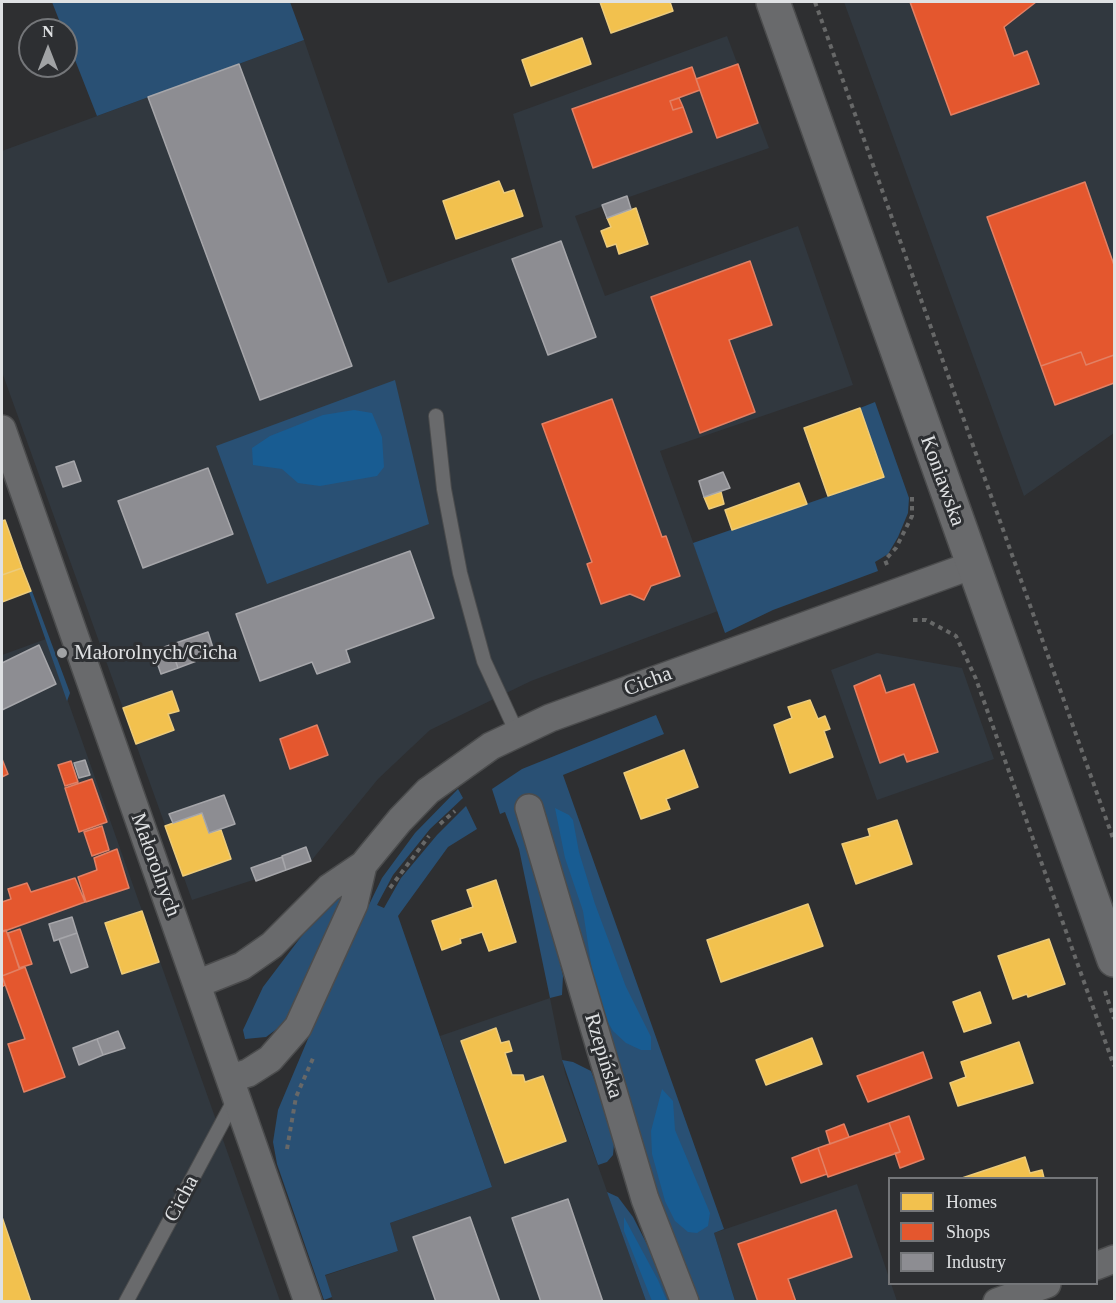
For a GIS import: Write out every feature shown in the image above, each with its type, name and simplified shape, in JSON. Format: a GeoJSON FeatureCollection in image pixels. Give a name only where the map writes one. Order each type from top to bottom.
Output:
{"type":"FeatureCollection","features":[{"type":"Feature","properties":{"kind":"main road","name":"Koniawska"},"geometry":{"type":"LineString","coordinates":[[773,2],[1114,960]]}},
{"type":"Feature","properties":{"kind":"street","name":"Małorolnych"},"geometry":{"type":"LineString","coordinates":[[2,429],[308,1302]]}},
{"type":"Feature","properties":{"kind":"street","name":"Cicha"},"geometry":{"type":"LineString","coordinates":[[363,864],[428,792],[467,761],[517,733],[719,655],[973,565]]}},
{"type":"Feature","properties":{"kind":"street","name":"Rzepińska"},"geometry":{"type":"LineString","coordinates":[[529,808],[645,1199],[685,1302]]}},
{"type":"Feature","properties":{"kind":"street"},"geometry":{"type":"LineString","coordinates":[[197,984],[226,974],[257,957],[329,888],[363,864]]}},
{"type":"Feature","properties":{"kind":"street"},"geometry":{"type":"LineString","coordinates":[[234,1087],[248,1073],[270,1059],[298,1027],[354,904],[363,864]]}},
{"type":"Feature","properties":{"kind":"street"},"geometry":{"type":"LineString","coordinates":[[1098,1265],[1114,1259]]}},
{"type":"Feature","properties":{"kind":"street"},"geometry":{"type":"LineString","coordinates":[[997,1302],[1044,1285]]}},
{"type":"Feature","properties":{"kind":"lane"},"geometry":{"type":"LineString","coordinates":[[436,416],[444,489],[460,573],[484,661],[517,733]]}},
{"type":"Feature","properties":{"kind":"lane","name":"Cicha"},"geometry":{"type":"LineString","coordinates":[[126,1302],[234,1087]]}},
{"type":"Feature","properties":{"kind":"path"},"geometry":{"type":"LineString","coordinates":[[815,2],[1114,841]]}},
{"type":"Feature","properties":{"kind":"path"},"geometry":{"type":"LineString","coordinates":[[885,560],[896,548],[912,516],[912,494],[908,482]]}},
{"type":"Feature","properties":{"kind":"path"},"geometry":{"type":"LineString","coordinates":[[906,619],[926,620],[956,636],[976,679],[1114,1066]]}},
{"type":"Feature","properties":{"kind":"path"},"geometry":{"type":"LineString","coordinates":[[439,826],[462,804]]}},
{"type":"Feature","properties":{"kind":"path"},"geometry":{"type":"LineString","coordinates":[[386,895],[395,879],[431,833]]}},
{"type":"Feature","properties":{"kind":"path"},"geometry":{"type":"LineString","coordinates":[[264,1179],[287,1168],[287,1142],[296,1097],[315,1054]]}},
{"type":"Feature","properties":{"kind":"shaded area"},"geometry":{"type":"Polygon","coordinates":[[[52,2],[290,2],[304,40],[97,116],[78,68],[78,18],[58,18],[52,2]]]}},
{"type":"Feature","properties":{"kind":"shaded area"},"geometry":{"type":"Polygon","coordinates":[[[844,2],[1114,2],[1114,433],[1024,496],[844,2]]]}},
{"type":"Feature","properties":{"kind":"shaded area"},"geometry":{"type":"Polygon","coordinates":[[[727,36],[769,148],[575,216],[605,296],[798,226],[853,385],[660,451],[718,611],[531,681],[430,730],[378,779],[311,861],[192,900],[2,372],[2,151],[304,40],[388,283],[543,227],[513,114],[727,36]]]}},
{"type":"Feature","properties":{"kind":"shaded area"},"geometry":{"type":"Polygon","coordinates":[[[395,380],[429,524],[267,584],[216,446],[395,380]]]}},
{"type":"Feature","properties":{"kind":"shaded area"},"geometry":{"type":"Polygon","coordinates":[[[875,402],[909,498],[908,513],[898,537],[888,554],[875,562],[878,571],[773,610],[725,633],[693,543],[884,477],[860,408],[875,402]]]}},
{"type":"Feature","properties":{"kind":"shaded area"},"geometry":{"type":"Polygon","coordinates":[[[354,410],[372,413],[382,437],[384,467],[377,476],[320,486],[298,483],[282,469],[253,465],[252,448],[270,436],[323,415],[354,410]]]}},
{"type":"Feature","properties":{"kind":"shaded area"},"geometry":{"type":"Polygon","coordinates":[[[32,591],[70,693],[67,701],[29,592],[32,591]]]}},
{"type":"Feature","properties":{"kind":"shaded area"},"geometry":{"type":"Polygon","coordinates":[[[46,639],[280,1301],[2,1302],[2,655],[46,639]]]}},
{"type":"Feature","properties":{"kind":"shaded area"},"geometry":{"type":"Polygon","coordinates":[[[877,653],[962,668],[994,759],[877,800],[831,670],[877,653]]]}},
{"type":"Feature","properties":{"kind":"shaded area"},"geometry":{"type":"Polygon","coordinates":[[[656,715],[664,734],[563,775],[724,1229],[714,1233],[735,1301],[696,1301],[665,1222],[523,803],[563,976],[562,995],[550,998],[519,849],[505,812],[500,814],[492,789],[522,769],[656,715]]]}},
{"type":"Feature","properties":{"kind":"shaded area"},"geometry":{"type":"Polygon","coordinates":[[[458,789],[463,798],[430,829],[393,875],[377,905],[384,908],[401,878],[437,835],[466,806],[477,829],[448,847],[398,916],[492,1187],[390,1223],[398,1251],[325,1275],[332,1297],[324,1300],[277,1164],[273,1142],[278,1110],[334,977],[382,878],[415,833],[458,789]]]}},
{"type":"Feature","properties":{"kind":"shaded area"},"geometry":{"type":"Polygon","coordinates":[[[555,808],[569,815],[573,820],[579,852],[595,904],[626,987],[651,1037],[651,1050],[641,1050],[626,1043],[613,1031],[601,1010],[595,990],[583,911],[565,858],[555,808]]]}},
{"type":"Feature","properties":{"kind":"shaded area"},"geometry":{"type":"Polygon","coordinates":[[[339,897],[341,902],[285,1023],[266,1037],[245,1039],[243,1030],[263,987],[313,921],[339,897]]]}},
{"type":"Feature","properties":{"kind":"shaded area"},"geometry":{"type":"Polygon","coordinates":[[[550,998],[565,1073],[646,1301],[333,1301],[324,1276],[398,1251],[390,1223],[492,1187],[440,1036],[550,998]]]}},
{"type":"Feature","properties":{"kind":"shaded area"},"geometry":{"type":"Polygon","coordinates":[[[562,1060],[573,1062],[591,1071],[615,1133],[613,1155],[607,1162],[598,1165],[562,1060]]]}},
{"type":"Feature","properties":{"kind":"shaded area"},"geometry":{"type":"Polygon","coordinates":[[[662,1089],[673,1101],[675,1130],[710,1213],[708,1226],[697,1233],[688,1232],[675,1221],[665,1201],[652,1154],[651,1131],[662,1089]]]}},
{"type":"Feature","properties":{"kind":"shaded area"},"geometry":{"type":"Polygon","coordinates":[[[857,1184],[888,1275],[888,1285],[892,1285],[897,1301],[735,1301],[714,1233],[857,1184]]]}},
{"type":"Feature","properties":{"kind":"shaded area"},"geometry":{"type":"Polygon","coordinates":[[[607,1192],[618,1197],[633,1217],[676,1301],[646,1301],[607,1192]]]}},
{"type":"Feature","properties":{"kind":"shaded area"},"geometry":{"type":"Polygon","coordinates":[[[624,1217],[667,1301],[652,1301],[624,1231],[624,1217]]]}},
{"type":"Feature","properties":{"kind":"building: Homes"},"geometry":{"type":"Polygon","coordinates":[[[600,2],[670,2],[673,11],[611,33],[600,2]]]}},
{"type":"Feature","properties":{"kind":"building: Homes"},"geometry":{"type":"Polygon","coordinates":[[[582,38],[591,64],[531,86],[522,60],[582,38]]]}},
{"type":"Feature","properties":{"kind":"building: Homes"},"geometry":{"type":"Polygon","coordinates":[[[499,181],[504,193],[514,190],[523,216],[456,239],[443,201],[499,181]]]}},
{"type":"Feature","properties":{"kind":"building: Homes"},"geometry":{"type":"Polygon","coordinates":[[[636,208],[648,244],[619,254],[616,244],[607,247],[601,231],[611,227],[607,218],[636,208]]]}},
{"type":"Feature","properties":{"kind":"building: Homes"},"geometry":{"type":"Polygon","coordinates":[[[860,408],[884,477],[828,496],[804,428],[860,408]]]}},
{"type":"Feature","properties":{"kind":"building: Homes"},"geometry":{"type":"Polygon","coordinates":[[[799,483],[807,504],[732,530],[725,510],[799,483]]]}},
{"type":"Feature","properties":{"kind":"building: Homes"},"geometry":{"type":"Polygon","coordinates":[[[721,492],[724,504],[709,509],[704,497],[721,492]]]}},
{"type":"Feature","properties":{"kind":"building: Homes"},"geometry":{"type":"Polygon","coordinates":[[[5,520],[22,568],[2,575],[2,521],[5,520]]]}},
{"type":"Feature","properties":{"kind":"building: Homes"},"geometry":{"type":"Polygon","coordinates":[[[22,568],[31,591],[2,602],[2,575],[22,568]]]}},
{"type":"Feature","properties":{"kind":"building: Homes"},"geometry":{"type":"Polygon","coordinates":[[[172,691],[179,711],[168,714],[174,730],[136,744],[123,708],[172,691]]]}},
{"type":"Feature","properties":{"kind":"building: Homes"},"geometry":{"type":"Polygon","coordinates":[[[810,700],[818,719],[825,716],[830,729],[824,731],[833,757],[790,773],[774,725],[792,718],[788,707],[810,700]]]}},
{"type":"Feature","properties":{"kind":"building: Homes"},"geometry":{"type":"Polygon","coordinates":[[[684,750],[698,787],[666,799],[670,809],[641,819],[624,773],[684,750]]]}},
{"type":"Feature","properties":{"kind":"building: Homes"},"geometry":{"type":"Polygon","coordinates":[[[202,813],[209,833],[221,830],[231,859],[183,876],[165,826],[202,813]]]}},
{"type":"Feature","properties":{"kind":"building: Homes"},"geometry":{"type":"Polygon","coordinates":[[[897,820],[912,864],[856,884],[842,844],[870,836],[868,829],[897,820]]]}},
{"type":"Feature","properties":{"kind":"building: Homes"},"geometry":{"type":"Polygon","coordinates":[[[496,880],[516,942],[489,951],[482,932],[460,939],[461,943],[442,950],[432,921],[473,907],[467,890],[496,880]]]}},
{"type":"Feature","properties":{"kind":"building: Homes"},"geometry":{"type":"Polygon","coordinates":[[[808,904],[823,946],[721,982],[707,940],[808,904]]]}},
{"type":"Feature","properties":{"kind":"building: Homes"},"geometry":{"type":"Polygon","coordinates":[[[142,911],[159,962],[122,974],[105,923],[142,911]]]}},
{"type":"Feature","properties":{"kind":"building: Homes"},"geometry":{"type":"Polygon","coordinates":[[[1049,939],[1065,984],[1028,997],[1027,994],[1013,999],[998,956],[1049,939]]]}},
{"type":"Feature","properties":{"kind":"building: Homes"},"geometry":{"type":"Polygon","coordinates":[[[980,992],[991,1023],[964,1032],[953,1002],[980,992]]]}},
{"type":"Feature","properties":{"kind":"building: Homes"},"geometry":{"type":"Polygon","coordinates":[[[496,1028],[501,1043],[509,1041],[512,1051],[505,1053],[512,1075],[523,1075],[525,1082],[543,1076],[566,1141],[505,1163],[461,1041],[496,1028]]]}},
{"type":"Feature","properties":{"kind":"building: Homes"},"geometry":{"type":"Polygon","coordinates":[[[812,1038],[822,1064],[766,1085],[756,1060],[812,1038]]]}},
{"type":"Feature","properties":{"kind":"building: Homes"},"geometry":{"type":"Polygon","coordinates":[[[1019,1042],[1033,1083],[958,1106],[950,1083],[966,1077],[961,1062],[1019,1042]]]}},
{"type":"Feature","properties":{"kind":"building: Homes"},"geometry":{"type":"Polygon","coordinates":[[[1025,1157],[1030,1173],[1042,1170],[1044,1177],[965,1177],[1025,1157]]]}},
{"type":"Feature","properties":{"kind":"building: Homes"},"geometry":{"type":"Polygon","coordinates":[[[2,1217],[31,1302],[2,1302],[2,1217]]]}},
{"type":"Feature","properties":{"kind":"building: Shops"},"geometry":{"type":"Polygon","coordinates":[[[910,2],[1036,2],[1004,27],[1014,56],[1027,51],[1039,84],[951,115],[910,2]]]}},
{"type":"Feature","properties":{"kind":"building: Shops"},"geometry":{"type":"Polygon","coordinates":[[[738,64],[758,123],[717,138],[696,79],[738,64]]]}},
{"type":"Feature","properties":{"kind":"building: Shops"},"geometry":{"type":"Polygon","coordinates":[[[692,67],[700,90],[670,101],[673,110],[683,107],[692,132],[593,168],[572,109],[692,67]]]}},
{"type":"Feature","properties":{"kind":"building: Shops"},"geometry":{"type":"Polygon","coordinates":[[[679,98],[683,107],[673,110],[670,101],[679,98]]]}},
{"type":"Feature","properties":{"kind":"building: Shops"},"geometry":{"type":"Polygon","coordinates":[[[1085,182],[1114,265],[1114,355],[1086,365],[1081,352],[1041,366],[987,217],[1085,182]]]}},
{"type":"Feature","properties":{"kind":"building: Shops"},"geometry":{"type":"Polygon","coordinates":[[[750,261],[772,325],[729,340],[755,412],[700,433],[651,297],[750,261]]]}},
{"type":"Feature","properties":{"kind":"building: Shops"},"geometry":{"type":"Polygon","coordinates":[[[1081,352],[1086,365],[1114,355],[1114,383],[1055,405],[1041,366],[1081,352]]]}},
{"type":"Feature","properties":{"kind":"building: Shops"},"geometry":{"type":"Polygon","coordinates":[[[612,399],[662,537],[666,536],[680,576],[651,586],[644,600],[630,594],[601,604],[587,564],[592,562],[542,424],[612,399]]]}},
{"type":"Feature","properties":{"kind":"building: Shops"},"geometry":{"type":"Polygon","coordinates":[[[880,675],[886,693],[914,684],[938,752],[907,762],[904,754],[880,763],[854,686],[880,675]]]}},
{"type":"Feature","properties":{"kind":"building: Shops"},"geometry":{"type":"Polygon","coordinates":[[[317,725],[328,755],[290,769],[280,739],[317,725]]]}},
{"type":"Feature","properties":{"kind":"building: Shops"},"geometry":{"type":"Polygon","coordinates":[[[2,759],[8,774],[2,777],[2,759]]]}},
{"type":"Feature","properties":{"kind":"building: Shops"},"geometry":{"type":"Polygon","coordinates":[[[71,761],[78,782],[65,786],[58,765],[71,761]]]}},
{"type":"Feature","properties":{"kind":"building: Shops"},"geometry":{"type":"Polygon","coordinates":[[[92,779],[107,822],[79,832],[65,788],[92,779]]]}},
{"type":"Feature","properties":{"kind":"building: Shops"},"geometry":{"type":"Polygon","coordinates":[[[102,826],[109,850],[92,856],[84,832],[102,826]]]}},
{"type":"Feature","properties":{"kind":"building: Shops"},"geometry":{"type":"Polygon","coordinates":[[[117,849],[129,888],[86,902],[78,877],[97,870],[94,858],[117,849]]]}},
{"type":"Feature","properties":{"kind":"building: Shops"},"geometry":{"type":"Polygon","coordinates":[[[75,878],[85,902],[2,932],[2,902],[11,899],[8,889],[27,883],[31,892],[75,878]]]}},
{"type":"Feature","properties":{"kind":"building: Shops"},"geometry":{"type":"Polygon","coordinates":[[[20,929],[32,964],[19,968],[8,933],[20,929]]]}},
{"type":"Feature","properties":{"kind":"building: Shops"},"geometry":{"type":"Polygon","coordinates":[[[6,930],[20,969],[2,976],[2,931],[6,930]]]}},
{"type":"Feature","properties":{"kind":"building: Shops"},"geometry":{"type":"Polygon","coordinates":[[[25,967],[65,1077],[24,1092],[8,1044],[25,1039],[2,976],[25,967]]]}},
{"type":"Feature","properties":{"kind":"building: Shops"},"geometry":{"type":"Polygon","coordinates":[[[923,1052],[932,1078],[868,1102],[857,1076],[923,1052]]]}},
{"type":"Feature","properties":{"kind":"building: Shops"},"geometry":{"type":"Polygon","coordinates":[[[909,1116],[924,1159],[900,1168],[895,1153],[900,1152],[889,1123],[909,1116]]]}},
{"type":"Feature","properties":{"kind":"building: Shops"},"geometry":{"type":"Polygon","coordinates":[[[889,1123],[900,1152],[828,1177],[818,1148],[889,1123]]]}},
{"type":"Feature","properties":{"kind":"building: Shops"},"geometry":{"type":"Polygon","coordinates":[[[844,1124],[849,1137],[830,1144],[826,1131],[844,1124]]]}},
{"type":"Feature","properties":{"kind":"building: Shops"},"geometry":{"type":"Polygon","coordinates":[[[818,1148],[827,1174],[801,1183],[792,1158],[818,1148]]]}},
{"type":"Feature","properties":{"kind":"building: Shops"},"geometry":{"type":"Polygon","coordinates":[[[836,1210],[852,1257],[788,1279],[796,1302],[758,1302],[738,1244],[836,1210]]]}},
{"type":"Feature","properties":{"kind":"building: Industry"},"geometry":{"type":"Polygon","coordinates":[[[239,64],[352,366],[260,400],[148,97],[239,64]]]}},
{"type":"Feature","properties":{"kind":"building: Industry"},"geometry":{"type":"Polygon","coordinates":[[[627,196],[631,209],[607,218],[602,205],[627,196]]]}},
{"type":"Feature","properties":{"kind":"building: Industry"},"geometry":{"type":"Polygon","coordinates":[[[561,241],[596,337],[548,355],[512,259],[561,241]]]}},
{"type":"Feature","properties":{"kind":"building: Industry"},"geometry":{"type":"Polygon","coordinates":[[[74,461],[81,481],[63,487],[56,467],[74,461]]]}},
{"type":"Feature","properties":{"kind":"building: Industry"},"geometry":{"type":"Polygon","coordinates":[[[208,468],[233,534],[143,568],[118,501],[208,468]]]}},
{"type":"Feature","properties":{"kind":"building: Industry"},"geometry":{"type":"Polygon","coordinates":[[[723,472],[730,488],[704,497],[699,481],[723,472]]]}},
{"type":"Feature","properties":{"kind":"building: Industry"},"geometry":{"type":"Polygon","coordinates":[[[410,551],[434,618],[346,650],[350,662],[317,674],[312,662],[260,681],[236,614],[410,551]]]}},
{"type":"Feature","properties":{"kind":"building: Industry"},"geometry":{"type":"Polygon","coordinates":[[[208,632],[215,654],[178,668],[170,645],[208,632]]]}},
{"type":"Feature","properties":{"kind":"building: Industry"},"geometry":{"type":"Polygon","coordinates":[[[39,645],[56,684],[2,710],[2,663],[39,645]]]}},
{"type":"Feature","properties":{"kind":"building: Industry"},"geometry":{"type":"Polygon","coordinates":[[[170,645],[178,668],[161,674],[153,651],[170,645]]]}},
{"type":"Feature","properties":{"kind":"building: Industry"},"geometry":{"type":"Polygon","coordinates":[[[85,760],[90,775],[79,778],[74,763],[85,760]]]}},
{"type":"Feature","properties":{"kind":"building: Industry"},"geometry":{"type":"Polygon","coordinates":[[[224,795],[235,824],[209,833],[202,813],[173,823],[169,814],[224,795]]]}},
{"type":"Feature","properties":{"kind":"building: Industry"},"geometry":{"type":"Polygon","coordinates":[[[306,847],[311,861],[286,870],[282,856],[306,847]]]}},
{"type":"Feature","properties":{"kind":"building: Industry"},"geometry":{"type":"Polygon","coordinates":[[[282,857],[286,870],[256,881],[251,868],[282,857]]]}},
{"type":"Feature","properties":{"kind":"building: Industry"},"geometry":{"type":"Polygon","coordinates":[[[72,917],[77,933],[54,941],[49,924],[72,917]]]}},
{"type":"Feature","properties":{"kind":"building: Industry"},"geometry":{"type":"Polygon","coordinates":[[[77,933],[88,967],[71,973],[59,939],[77,933]]]}},
{"type":"Feature","properties":{"kind":"building: Industry"},"geometry":{"type":"Polygon","coordinates":[[[118,1031],[125,1048],[103,1055],[97,1039],[118,1031]]]}},
{"type":"Feature","properties":{"kind":"building: Industry"},"geometry":{"type":"Polygon","coordinates":[[[97,1039],[103,1055],[79,1065],[73,1048],[97,1039]]]}},
{"type":"Feature","properties":{"kind":"building: Industry"},"geometry":{"type":"Polygon","coordinates":[[[568,1199],[603,1302],[541,1302],[512,1218],[568,1199]]]}},
{"type":"Feature","properties":{"kind":"building: Industry"},"geometry":{"type":"Polygon","coordinates":[[[470,1217],[500,1302],[436,1302],[413,1237],[470,1217]]]}},
{"type":"Feature","properties":{"kind":"place","name":"Małorolnych/Cicha"},"geometry":{"type":"Point","coordinates":[62,653]}}]}
